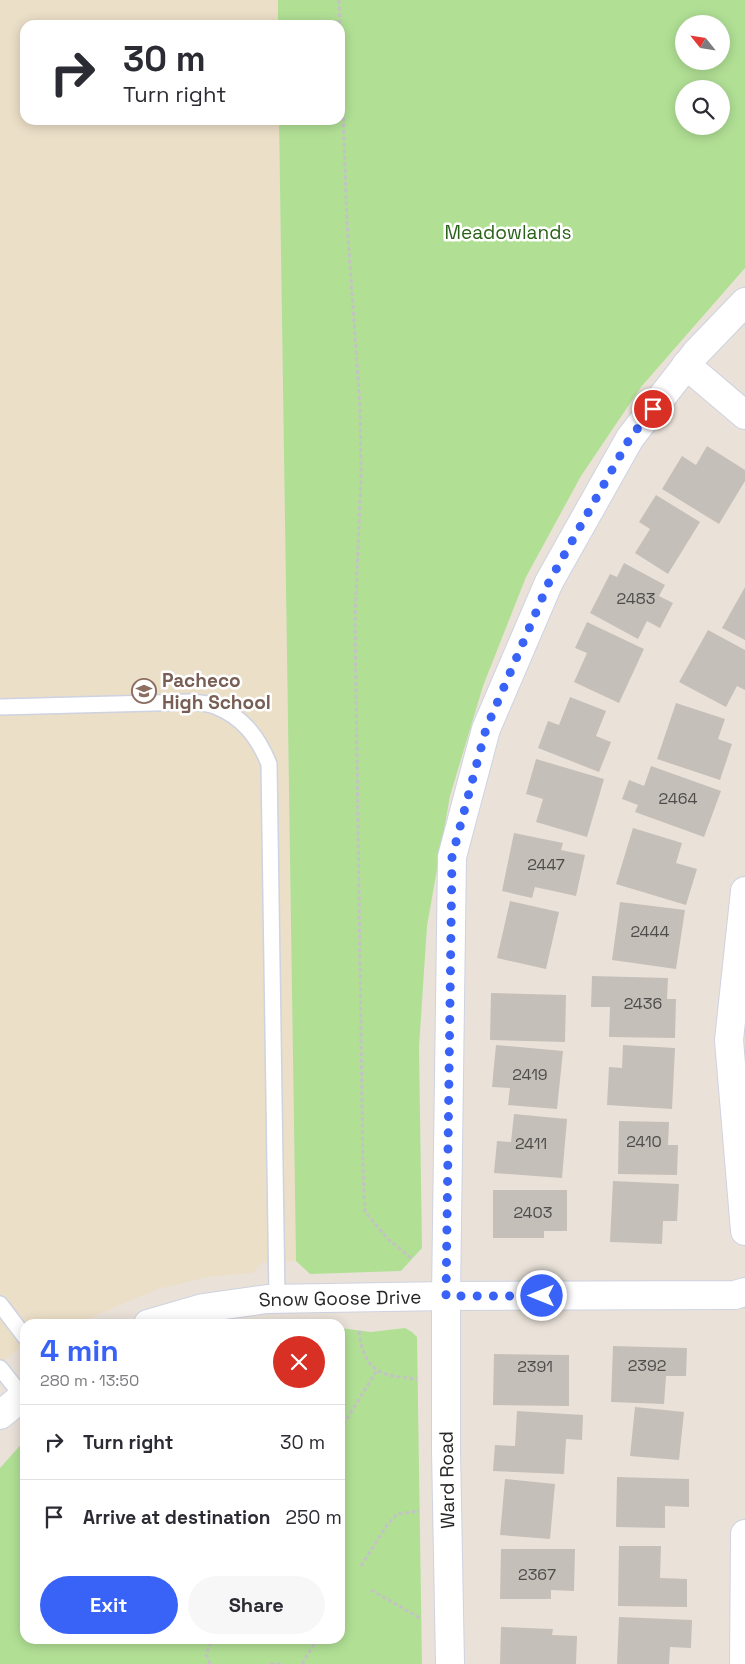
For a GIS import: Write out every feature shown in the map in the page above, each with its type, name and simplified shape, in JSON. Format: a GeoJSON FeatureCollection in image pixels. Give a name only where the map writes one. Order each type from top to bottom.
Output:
{"type":"FeatureCollection","features":[{"type":"Feature","properties":{"kind":"street","name":"Ward Road"},"geometry":{"type":"LineString","coordinates":[[450,1664],[446,1450],[446,1296],[452,857],[486,729],[549,582],[630,438],[696,353],[745,302]]}},
{"type":"Feature","properties":{"kind":"street"},"geometry":{"type":"LineString","coordinates":[[686,365],[745,415]]}},
{"type":"Feature","properties":{"kind":"street"},"geometry":{"type":"LineString","coordinates":[[745,891],[730,1040],[745,1231]]}},
{"type":"Feature","properties":{"kind":"street","name":"Snow Goose Drive"},"geometry":{"type":"LineString","coordinates":[[165,1319],[203,1308],[267,1299],[734,1295],[745,1292]]}},
{"type":"Feature","properties":{"kind":"street"},"geometry":{"type":"LineString","coordinates":[[0,1416],[20,1399]]}},
{"type":"Feature","properties":{"kind":"street"},"geometry":{"type":"LineString","coordinates":[[744,1664],[745,1534]]}},
{"type":"Feature","properties":{"kind":"lane"},"geometry":{"type":"LineString","coordinates":[[0,707],[192,702],[213,705],[244,724],[262,745],[269,764],[277,1299]]}},
{"type":"Feature","properties":{"kind":"lane"},"geometry":{"type":"LineString","coordinates":[[0,1304],[20,1330]]}},
{"type":"Feature","properties":{"kind":"lane"},"geometry":{"type":"LineString","coordinates":[[0,1368],[20,1391]]}},
{"type":"Feature","properties":{"kind":"path"},"geometry":{"type":"LineString","coordinates":[[339,0],[340,20]]}},
{"type":"Feature","properties":{"kind":"path"},"geometry":{"type":"LineString","coordinates":[[344,125],[347,222],[360,407],[360,477],[355,620],[365,1212],[388,1239],[411,1258]]}},
{"type":"Feature","properties":{"kind":"path"},"geometry":{"type":"LineString","coordinates":[[359,1331],[361,1345],[367,1361],[377,1370],[381,1373],[397,1377],[417,1378]]}},
{"type":"Feature","properties":{"kind":"path"},"geometry":{"type":"LineString","coordinates":[[345,1422],[377,1370]]}},
{"type":"Feature","properties":{"kind":"path"},"geometry":{"type":"LineString","coordinates":[[361,1566],[387,1525],[398,1514],[419,1511]]}},
{"type":"Feature","properties":{"kind":"path"},"geometry":{"type":"LineString","coordinates":[[371,1590],[420,1618]]}},
{"type":"Feature","properties":{"kind":"path"},"geometry":{"type":"LineString","coordinates":[[210,1644],[206,1654],[210,1664]]}},
{"type":"Feature","properties":{"kind":"path"},"geometry":{"type":"LineString","coordinates":[[302,1664],[314,1644]]}},
{"type":"Feature","properties":{"kind":"path"},"geometry":{"type":"LineString","coordinates":[[270,1664],[282,1664]]}},
{"type":"Feature","properties":{"kind":"shaded area","name":"Pacheco High School"},"geometry":{"type":"Polygon","coordinates":[[[0,0],[278,0],[278,20],[20,20],[20,125],[279,125],[296,1261],[262,1263],[253,1273],[207,1277],[158,1289],[90,1319],[20,1319],[20,1348],[0,1363],[0,0]]]}},
{"type":"Feature","properties":{"kind":"green space","name":"Meadowlands"},"geometry":{"type":"Polygon","coordinates":[[[278,0],[745,0],[745,268],[641,387],[581,476],[526,577],[483,686],[450,796],[427,926],[419,1047],[422,1248],[401,1271],[310,1274],[296,1261],[279,125],[345,125],[345,20],[278,20],[278,0]]]}},
{"type":"Feature","properties":{"kind":"green space"},"geometry":{"type":"Polygon","coordinates":[[[405,1328],[417,1337],[422,1664],[0,1664],[0,1468],[20,1446],[20,1644],[345,1644],[345,1329],[371,1332],[405,1328]]]}},
{"type":"Feature","properties":{"kind":"building"},"geometry":{"type":"Polygon","coordinates":[[[707,446],[745,470],[745,481],[719,524],[662,489],[682,456],[696,465],[707,446]]]}},
{"type":"Feature","properties":{"kind":"building"},"geometry":{"type":"Polygon","coordinates":[[[656,495],[700,522],[668,574],[635,553],[650,529],[639,522],[656,495]]]}},
{"type":"Feature","properties":{"kind":"building"},"geometry":{"type":"Polygon","coordinates":[[[624,563],[665,585],[659,596],[673,603],[660,628],[647,621],[638,639],[590,613],[610,574],[617,577],[624,563]]]}},
{"type":"Feature","properties":{"kind":"building"},"geometry":{"type":"Polygon","coordinates":[[[745,587],[745,640],[722,628],[745,587]]]}},
{"type":"Feature","properties":{"kind":"building"},"geometry":{"type":"Polygon","coordinates":[[[587,622],[644,649],[619,703],[574,682],[587,653],[575,648],[587,622]]]}},
{"type":"Feature","properties":{"kind":"building"},"geometry":{"type":"Polygon","coordinates":[[[708,630],[745,650],[745,690],[737,686],[726,707],[679,682],[708,630]]]}},
{"type":"Feature","properties":{"kind":"building"},"geometry":{"type":"Polygon","coordinates":[[[570,697],[606,711],[596,736],[611,742],[599,772],[538,748],[548,721],[559,725],[570,697]]]}},
{"type":"Feature","properties":{"kind":"building"},"geometry":{"type":"Polygon","coordinates":[[[676,703],[725,719],[718,739],[732,744],[720,780],[657,759],[676,703]]]}},
{"type":"Feature","properties":{"kind":"building"},"geometry":{"type":"Polygon","coordinates":[[[536,759],[604,779],[587,837],[536,822],[543,799],[526,794],[536,759]]]}},
{"type":"Feature","properties":{"kind":"building"},"geometry":{"type":"Polygon","coordinates":[[[651,766],[721,791],[704,837],[635,812],[638,805],[622,799],[629,780],[644,786],[651,766]]]}},
{"type":"Feature","properties":{"kind":"building"},"geometry":{"type":"Polygon","coordinates":[[[633,828],[682,843],[676,863],[697,869],[686,905],[616,884],[633,828]]]}},
{"type":"Feature","properties":{"kind":"building"},"geometry":{"type":"Polygon","coordinates":[[[514,833],[563,843],[561,850],[585,855],[576,896],[535,887],[532,898],[502,891],[514,833]]]}},
{"type":"Feature","properties":{"kind":"building"},"geometry":{"type":"Polygon","coordinates":[[[510,901],[559,912],[546,969],[497,958],[510,901]]]}},
{"type":"Feature","properties":{"kind":"building"},"geometry":{"type":"Polygon","coordinates":[[[620,902],[685,910],[676,969],[612,960],[620,902]]]}},
{"type":"Feature","properties":{"kind":"building"},"geometry":{"type":"Polygon","coordinates":[[[592,976],[668,978],[667,999],[676,999],[675,1038],[609,1037],[610,1007],[591,1007],[592,976]]]}},
{"type":"Feature","properties":{"kind":"building"},"geometry":{"type":"Polygon","coordinates":[[[491,993],[566,995],[565,1042],[490,1040],[491,993]]]}},
{"type":"Feature","properties":{"kind":"building"},"geometry":{"type":"Polygon","coordinates":[[[496,1045],[563,1051],[557,1109],[508,1105],[510,1088],[492,1087],[496,1045]]]}},
{"type":"Feature","properties":{"kind":"building"},"geometry":{"type":"Polygon","coordinates":[[[623,1045],[675,1048],[672,1109],[607,1105],[609,1067],[622,1068],[623,1045]]]}},
{"type":"Feature","properties":{"kind":"building"},"geometry":{"type":"Polygon","coordinates":[[[514,1114],[567,1119],[562,1178],[494,1173],[497,1141],[511,1142],[514,1114]]]}},
{"type":"Feature","properties":{"kind":"building"},"geometry":{"type":"Polygon","coordinates":[[[619,1121],[669,1122],[668,1145],[678,1145],[677,1175],[618,1174],[619,1121]]]}},
{"type":"Feature","properties":{"kind":"building"},"geometry":{"type":"Polygon","coordinates":[[[613,1181],[679,1184],[677,1221],[663,1221],[662,1244],[610,1242],[613,1181]]]}},
{"type":"Feature","properties":{"kind":"building"},"geometry":{"type":"Polygon","coordinates":[[[493,1190],[567,1190],[567,1231],[544,1231],[544,1238],[493,1238],[493,1190]]]}},
{"type":"Feature","properties":{"kind":"building"},"geometry":{"type":"Polygon","coordinates":[[[613,1346],[687,1348],[686,1376],[666,1376],[664,1404],[611,1402],[613,1346]]]}},
{"type":"Feature","properties":{"kind":"building"},"geometry":{"type":"Polygon","coordinates":[[[494,1354],[569,1355],[569,1406],[493,1405],[494,1354]]]}},
{"type":"Feature","properties":{"kind":"building"},"geometry":{"type":"Polygon","coordinates":[[[635,1407],[684,1412],[679,1460],[630,1456],[635,1407]]]}},
{"type":"Feature","properties":{"kind":"building"},"geometry":{"type":"Polygon","coordinates":[[[517,1411],[583,1415],[582,1440],[566,1439],[564,1474],[493,1471],[495,1445],[515,1446],[517,1411]]]}},
{"type":"Feature","properties":{"kind":"building"},"geometry":{"type":"Polygon","coordinates":[[[617,1477],[689,1479],[689,1507],[665,1506],[665,1528],[616,1527],[617,1477]]]}},
{"type":"Feature","properties":{"kind":"building"},"geometry":{"type":"Polygon","coordinates":[[[505,1479],[555,1484],[550,1539],[500,1535],[505,1479]]]}},
{"type":"Feature","properties":{"kind":"building"},"geometry":{"type":"Polygon","coordinates":[[[619,1546],[661,1546],[660,1578],[687,1579],[687,1607],[618,1606],[619,1546]]]}},
{"type":"Feature","properties":{"kind":"building"},"geometry":{"type":"Polygon","coordinates":[[[501,1549],[575,1549],[574,1591],[551,1590],[551,1599],[500,1599],[501,1549]]]}},
{"type":"Feature","properties":{"kind":"building"},"geometry":{"type":"Polygon","coordinates":[[[619,1617],[692,1620],[691,1648],[670,1647],[669,1664],[617,1664],[619,1617]]]}},
{"type":"Feature","properties":{"kind":"building"},"geometry":{"type":"Polygon","coordinates":[[[501,1627],[553,1629],[552,1635],[577,1636],[576,1664],[500,1664],[501,1627]]]}},
{"type":"Feature","properties":{"kind":"place","name":"Pacheco High School"},"geometry":{"type":"Point","coordinates":[144,691]}},
{"type":"Feature","properties":{"kind":"route"},"geometry":{"type":"LineString","coordinates":[[542,1296],[446,1296],[452,857],[486,729],[549,582],[630,438],[653,409]]}}]}
